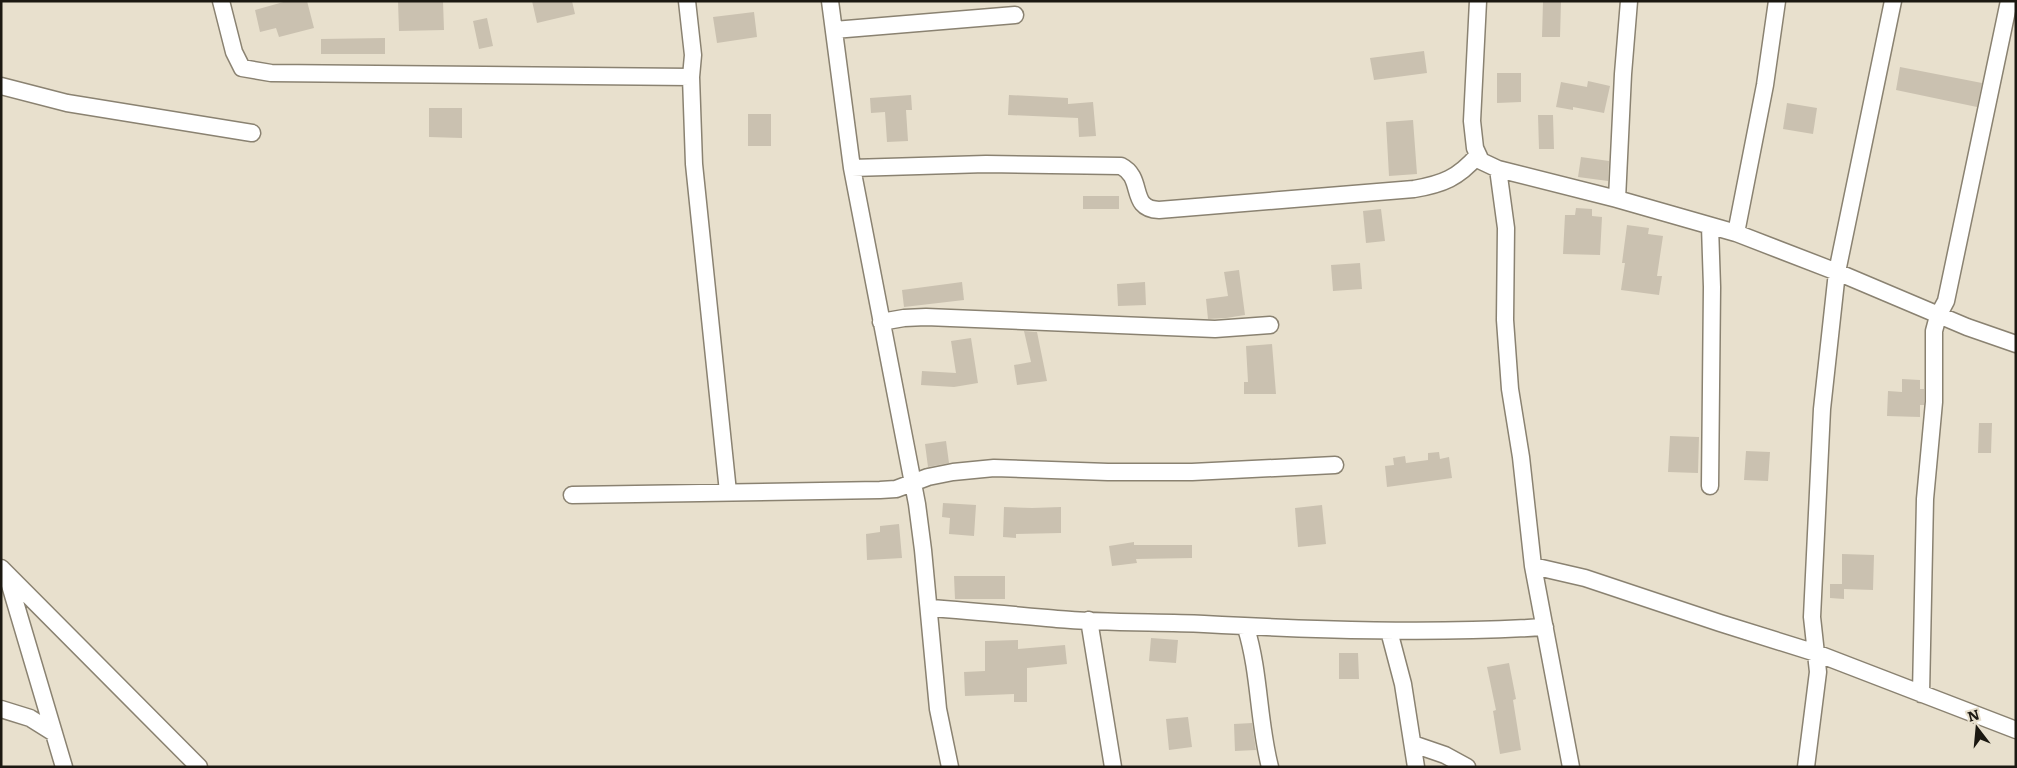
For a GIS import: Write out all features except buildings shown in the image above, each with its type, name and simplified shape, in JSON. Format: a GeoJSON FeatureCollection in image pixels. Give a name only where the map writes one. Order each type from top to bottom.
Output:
{"type":"FeatureCollection","features":[{"type":"Feature","properties":{"kind":"street"},"geometry":{"type":"LineString","coordinates":[[221,1],[234,52],[242,68],[272,73],[691,78]]}},
{"type":"Feature","properties":{"kind":"street"},"geometry":{"type":"LineString","coordinates":[[688,1],[693,56],[691,78],[694,164],[728,492]]}},
{"type":"Feature","properties":{"kind":"street"},"geometry":{"type":"LineString","coordinates":[[830,1],[852,168],[923,550],[938,709],[950,767]]}},
{"type":"Feature","properties":{"kind":"street"},"geometry":{"type":"LineString","coordinates":[[1478,1],[1472,121],[1475,148],[1481,161],[1498,169],[1616,199],[1736,233],[1837,272],[1938,316],[2016,344]]}},
{"type":"Feature","properties":{"kind":"street"},"geometry":{"type":"LineString","coordinates":[[1616,199],[1623,74],[1630,1]]}},
{"type":"Feature","properties":{"kind":"street"},"geometry":{"type":"LineString","coordinates":[[1736,233],[1765,85],[1777,1]]}},
{"type":"Feature","properties":{"kind":"street"},"geometry":{"type":"LineString","coordinates":[[1806,767],[1818,672],[1812,616],[1822,409],[1837,272],[1893,1]]}},
{"type":"Feature","properties":{"kind":"street"},"geometry":{"type":"LineString","coordinates":[[1921,694],[1925,499],[1934,402],[1934,331],[1938,316],[1946,301],[2009,1]]}},
{"type":"Feature","properties":{"kind":"street"},"geometry":{"type":"LineString","coordinates":[[834,30],[1015,15]]}},
{"type":"Feature","properties":{"kind":"street"},"geometry":{"type":"LineString","coordinates":[[1,86],[67,103],[252,133]]}},
{"type":"Feature","properties":{"kind":"street"},"geometry":{"type":"LineString","coordinates":[[852,168],[986,164],[1121,166],[1128,169],[1133,176],[1142,204],[1148,210],[1159,210],[1423,187],[1448,181],[1467,168],[1478,155]]}},
{"type":"Feature","properties":{"kind":"street"},"geometry":{"type":"LineString","coordinates":[[1498,169],[1506,228],[1505,320],[1510,389],[1521,457],[1533,566],[1571,767]]}},
{"type":"Feature","properties":{"kind":"street"},"geometry":{"type":"LineString","coordinates":[[1710,226],[1712,297],[1710,486]]}},
{"type":"Feature","properties":{"kind":"street"},"geometry":{"type":"LineString","coordinates":[[881,322],[926,316],[1215,329],[1270,325]]}},
{"type":"Feature","properties":{"kind":"street"},"geometry":{"type":"LineString","coordinates":[[572,495],[896,489],[928,477],[953,472],[994,468],[1108,472],[1183,472],[1335,465]]}},
{"type":"Feature","properties":{"kind":"street"},"geometry":{"type":"LineString","coordinates":[[1533,566],[1585,578],[1816,653],[2016,730]]}},
{"type":"Feature","properties":{"kind":"street"},"geometry":{"type":"LineString","coordinates":[[4,571],[64,767]]}},
{"type":"Feature","properties":{"kind":"street"},"geometry":{"type":"LineString","coordinates":[[4,571],[199,767]]}},
{"type":"Feature","properties":{"kind":"street"},"geometry":{"type":"LineString","coordinates":[[929,608],[1088,620],[1205,624],[1246,628],[1390,631],[1545,627]]}},
{"type":"Feature","properties":{"kind":"street"},"geometry":{"type":"LineString","coordinates":[[1088,620],[1113,767]]}},
{"type":"Feature","properties":{"kind":"street"},"geometry":{"type":"LineString","coordinates":[[1246,628],[1252,648],[1265,747],[1270,767]]}},
{"type":"Feature","properties":{"kind":"street"},"geometry":{"type":"LineString","coordinates":[[1390,631],[1403,684],[1416,767]]}},
{"type":"Feature","properties":{"kind":"street"},"geometry":{"type":"LineString","coordinates":[[1,709],[30,718],[54,733]]}},
{"type":"Feature","properties":{"kind":"street"},"geometry":{"type":"LineString","coordinates":[[1413,744],[1445,755],[1467,767]]}}]}
